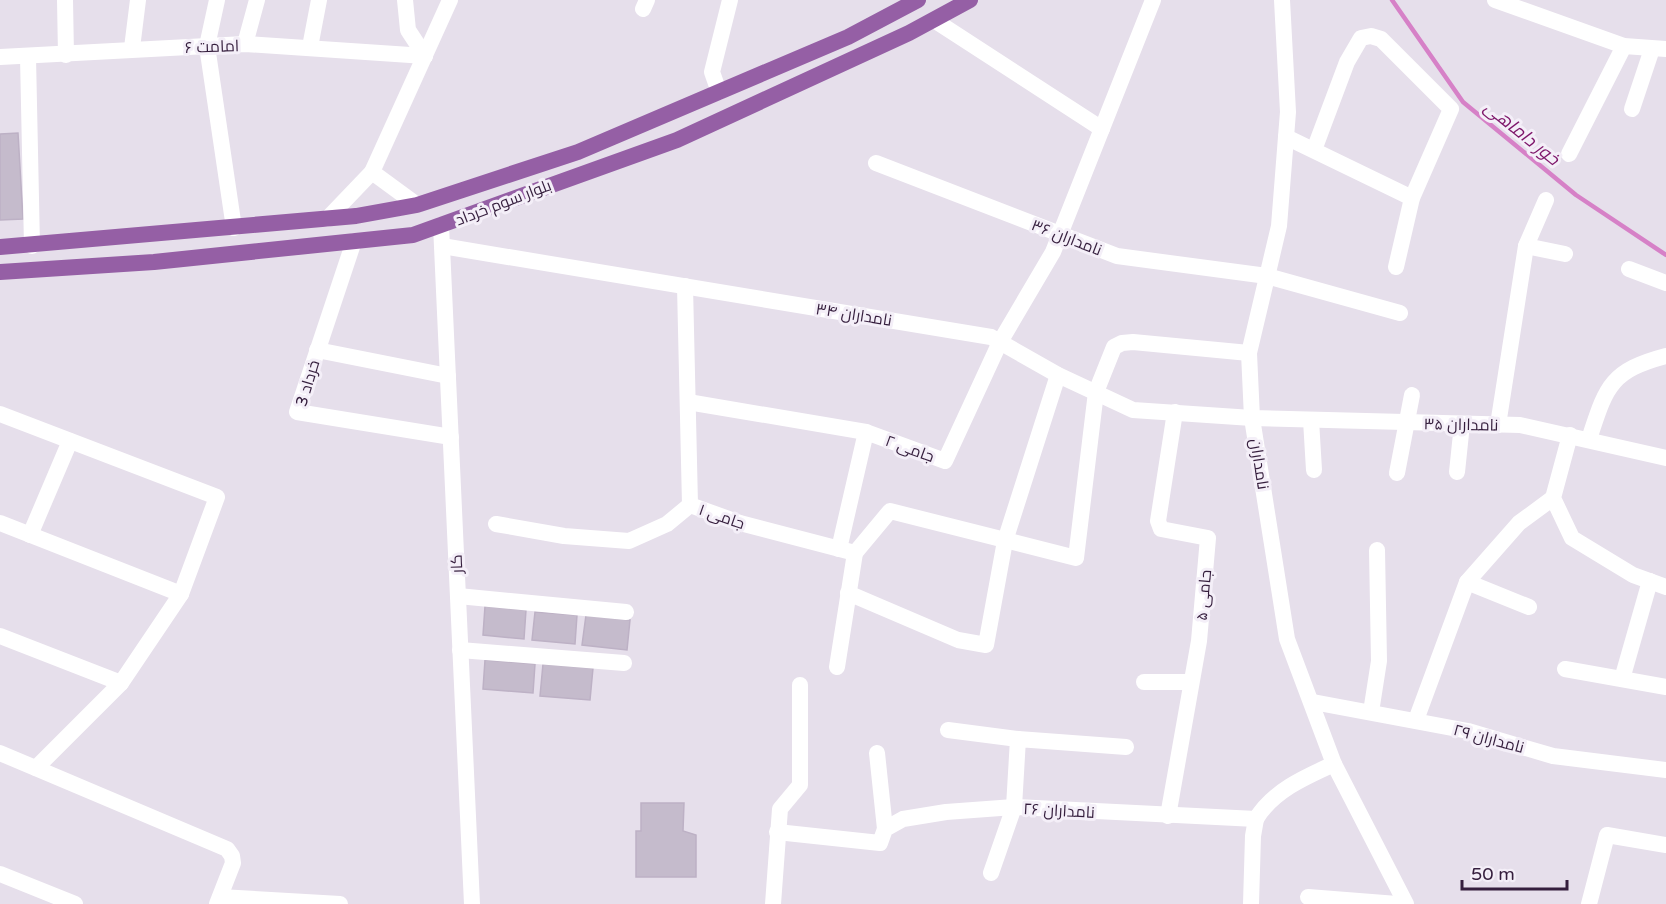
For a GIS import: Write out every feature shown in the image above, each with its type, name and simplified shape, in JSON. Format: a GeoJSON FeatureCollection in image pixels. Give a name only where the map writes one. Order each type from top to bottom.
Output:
{"type":"FeatureCollection","features":[{"type":"Feature","properties":{"kind":"main road","name":"بلوار سوم خرداد"},"geometry":{"type":"LineString","coordinates":[[0,247],[327,219],[417,206],[578,152],[848,37],[918,0]]}},
{"type":"Feature","properties":{"kind":"main road","name":"بلوار سوم خرداد"},"geometry":{"type":"LineString","coordinates":[[0,272],[154,262],[413,235],[677,140],[934,20],[970,0]]}},
{"type":"Feature","properties":{"kind":"street"},"geometry":{"type":"LineString","coordinates":[[65,0],[66,55]]}},
{"type":"Feature","properties":{"kind":"street"},"geometry":{"type":"LineString","coordinates":[[132,48],[138,0]]}},
{"type":"Feature","properties":{"kind":"street"},"geometry":{"type":"LineString","coordinates":[[217,0],[207,46],[234,228]]}},
{"type":"Feature","properties":{"kind":"street"},"geometry":{"type":"LineString","coordinates":[[245,44],[257,0]]}},
{"type":"Feature","properties":{"kind":"street"},"geometry":{"type":"LineString","coordinates":[[310,47],[319,0]]}},
{"type":"Feature","properties":{"kind":"street"},"geometry":{"type":"LineString","coordinates":[[405,0],[408,30],[425,56]]}},
{"type":"Feature","properties":{"kind":"street"},"geometry":{"type":"LineString","coordinates":[[327,219],[372,172],[450,0]]}},
{"type":"Feature","properties":{"kind":"street"},"geometry":{"type":"LineString","coordinates":[[719,92],[712,72],[730,0]]}},
{"type":"Feature","properties":{"kind":"street"},"geometry":{"type":"LineString","coordinates":[[1000,342],[1061,233],[1153,0]]}},
{"type":"Feature","properties":{"kind":"street","name":"نامداران"},"geometry":{"type":"LineString","coordinates":[[1282,0],[1285,29],[1286,137],[1279,226],[1249,353],[1252,418],[1287,639],[1313,702],[1334,764],[1406,904]]}},
{"type":"Feature","properties":{"kind":"street"},"geometry":{"type":"LineString","coordinates":[[1495,0],[1624,46],[1659,49],[1632,109]]}},
{"type":"Feature","properties":{"kind":"street"},"geometry":{"type":"LineString","coordinates":[[934,20],[1102,129]]}},
{"type":"Feature","properties":{"kind":"street"},"geometry":{"type":"LineString","coordinates":[[1314,150],[1354,46],[1361,38],[1371,36],[1381,39],[1451,109],[1412,198],[1396,267]]}},
{"type":"Feature","properties":{"kind":"street","name":"امامت ۶"},"geometry":{"type":"LineString","coordinates":[[0,57],[66,55],[132,48],[245,44],[425,56]]}},
{"type":"Feature","properties":{"kind":"street"},"geometry":{"type":"LineString","coordinates":[[1569,154],[1624,46]]}},
{"type":"Feature","properties":{"kind":"street"},"geometry":{"type":"LineString","coordinates":[[28,57],[32,246]]}},
{"type":"Feature","properties":{"kind":"street"},"geometry":{"type":"LineString","coordinates":[[1286,137],[1412,198]]}},
{"type":"Feature","properties":{"kind":"street","name":"نامداران ۳۶"},"geometry":{"type":"LineString","coordinates":[[876,164],[1117,256],[1267,276],[1400,313]]}},
{"type":"Feature","properties":{"kind":"street"},"geometry":{"type":"LineString","coordinates":[[372,172],[417,206]]}},
{"type":"Feature","properties":{"kind":"street"},"geometry":{"type":"LineString","coordinates":[[1498,424],[1526,246],[1546,200]]}},
{"type":"Feature","properties":{"kind":"street","name":"کار"},"geometry":{"type":"LineString","coordinates":[[441,225],[472,904]]}},
{"type":"Feature","properties":{"kind":"street","name":"خرداد 3"},"geometry":{"type":"LineString","coordinates":[[354,241],[297,412],[451,436]]}},
{"type":"Feature","properties":{"kind":"street","name":"نامداران ۳۴"},"geometry":{"type":"LineString","coordinates":[[442,246],[991,337],[1058,375],[1133,410],[1252,418]]}},
{"type":"Feature","properties":{"kind":"street"},"geometry":{"type":"LineString","coordinates":[[1526,246],[1565,254]]}},
{"type":"Feature","properties":{"kind":"street"},"geometry":{"type":"LineString","coordinates":[[1629,269],[1666,283]]}},
{"type":"Feature","properties":{"kind":"street","name":"جامی ۱"},"geometry":{"type":"LineString","coordinates":[[685,286],[690,505],[740,523],[847,551]]}},
{"type":"Feature","properties":{"kind":"street","name":"جامی ۲"},"geometry":{"type":"LineString","coordinates":[[847,551],[866,432],[945,461],[1000,342]]}},
{"type":"Feature","properties":{"kind":"street"},"geometry":{"type":"LineString","coordinates":[[837,667],[848,593],[847,551],[890,511],[1076,558],[1096,392],[1114,347],[1122,343],[1249,353]]}},
{"type":"Feature","properties":{"kind":"street"},"geometry":{"type":"LineString","coordinates":[[317,350],[448,376]]}},
{"type":"Feature","properties":{"kind":"street"},"geometry":{"type":"LineString","coordinates":[[1589,439],[1605,391],[1620,374],[1645,361],[1666,356]]}},
{"type":"Feature","properties":{"kind":"street"},"geometry":{"type":"LineString","coordinates":[[848,593],[958,640],[986,645],[1005,541],[1058,375]]}},
{"type":"Feature","properties":{"kind":"street"},"geometry":{"type":"LineString","coordinates":[[1396,473],[1413,394]]}},
{"type":"Feature","properties":{"kind":"street"},"geometry":{"type":"LineString","coordinates":[[688,402],[866,432]]}},
{"type":"Feature","properties":{"kind":"street","name":"جامی ۵"},"geometry":{"type":"LineString","coordinates":[[1168,816],[1199,641],[1208,538],[1161,529],[1158,521],[1175,412]]}},
{"type":"Feature","properties":{"kind":"street"},"geometry":{"type":"LineString","coordinates":[[0,414],[217,497],[181,594],[121,683],[36,768]]}},
{"type":"Feature","properties":{"kind":"street","name":"نامداران ۳۵"},"geometry":{"type":"LineString","coordinates":[[1252,418],[1520,425],[1666,458]]}},
{"type":"Feature","properties":{"kind":"street"},"geometry":{"type":"LineString","coordinates":[[1311,420],[1314,470]]}},
{"type":"Feature","properties":{"kind":"street"},"geometry":{"type":"LineString","coordinates":[[1457,472],[1462,424]]}},
{"type":"Feature","properties":{"kind":"street"},"geometry":{"type":"LineString","coordinates":[[1416,720],[1467,582],[1519,523],[1553,498],[1570,435]]}},
{"type":"Feature","properties":{"kind":"street"},"geometry":{"type":"LineString","coordinates":[[30,535],[70,441]]}},
{"type":"Feature","properties":{"kind":"street"},"geometry":{"type":"LineString","coordinates":[[1553,498],[1572,538],[1633,575],[1658,584],[1622,680]]}},
{"type":"Feature","properties":{"kind":"street"},"geometry":{"type":"LineString","coordinates":[[496,524],[564,536],[629,541],[667,525],[690,505]]}},
{"type":"Feature","properties":{"kind":"street"},"geometry":{"type":"LineString","coordinates":[[0,523],[181,594]]}},
{"type":"Feature","properties":{"kind":"street"},"geometry":{"type":"LineString","coordinates":[[1371,712],[1380,661],[1377,549]]}},
{"type":"Feature","properties":{"kind":"street"},"geometry":{"type":"LineString","coordinates":[[1467,582],[1528,607]]}},
{"type":"Feature","properties":{"kind":"street"},"geometry":{"type":"LineString","coordinates":[[458,596],[626,612]]}},
{"type":"Feature","properties":{"kind":"street"},"geometry":{"type":"LineString","coordinates":[[0,636],[121,683]]}},
{"type":"Feature","properties":{"kind":"street"},"geometry":{"type":"LineString","coordinates":[[460,650],[624,663]]}},
{"type":"Feature","properties":{"kind":"street"},"geometry":{"type":"LineString","coordinates":[[1565,669],[1666,687]]}},
{"type":"Feature","properties":{"kind":"street"},"geometry":{"type":"LineString","coordinates":[[1144,682],[1191,682]]}},
{"type":"Feature","properties":{"kind":"street"},"geometry":{"type":"LineString","coordinates":[[773,904],[780,809],[800,785],[800,685]]}},
{"type":"Feature","properties":{"kind":"street","name":"نامداران ۲۹"},"geometry":{"type":"LineString","coordinates":[[1313,702],[1468,731],[1553,756],[1666,770]]}},
{"type":"Feature","properties":{"kind":"street"},"geometry":{"type":"LineString","coordinates":[[948,730],[1018,739],[1126,747]]}},
{"type":"Feature","properties":{"kind":"street"},"geometry":{"type":"LineString","coordinates":[[991,873],[1014,807],[1018,739]]}},
{"type":"Feature","properties":{"kind":"street"},"geometry":{"type":"LineString","coordinates":[[0,753],[227,849],[232,856],[233,863],[218,900],[340,904]]}},
{"type":"Feature","properties":{"kind":"street"},"geometry":{"type":"LineString","coordinates":[[877,753],[885,829]]}},
{"type":"Feature","properties":{"kind":"street"},"geometry":{"type":"LineString","coordinates":[[1251,904],[1252,836],[1256,819],[1265,805],[1300,780],[1334,764]]}},
{"type":"Feature","properties":{"kind":"street","name":"نامداران ۲۶"},"geometry":{"type":"LineString","coordinates":[[777,832],[880,843],[885,829],[903,819],[946,812],[1014,807],[1256,819]]}},
{"type":"Feature","properties":{"kind":"street"},"geometry":{"type":"LineString","coordinates":[[1589,904],[1607,835],[1666,845]]}},
{"type":"Feature","properties":{"kind":"street"},"geometry":{"type":"LineString","coordinates":[[2,879],[75,904]]}},
{"type":"Feature","properties":{"kind":"street"},"geometry":{"type":"LineString","coordinates":[[1308,897],[1397,904]]}},
{"type":"Feature","properties":{"kind":"building"},"geometry":{"type":"Polygon","coordinates":[[[18,133],[23,219],[0,220],[0,134],[18,133]]]}},
{"type":"Feature","properties":{"kind":"building"},"geometry":{"type":"Polygon","coordinates":[[[485,606],[526,610],[524,639],[483,635],[485,606]]]}},
{"type":"Feature","properties":{"kind":"building"},"geometry":{"type":"Polygon","coordinates":[[[535,612],[577,615],[575,644],[532,640],[535,612]]]}},
{"type":"Feature","properties":{"kind":"building"},"geometry":{"type":"Polygon","coordinates":[[[586,615],[630,620],[627,650],[582,645],[586,615]]]}},
{"type":"Feature","properties":{"kind":"building"},"geometry":{"type":"Polygon","coordinates":[[[485,660],[535,664],[533,693],[483,689],[485,660]]]}},
{"type":"Feature","properties":{"kind":"building"},"geometry":{"type":"Polygon","coordinates":[[[543,664],[593,668],[590,700],[540,696],[543,664]]]}},
{"type":"Feature","properties":{"kind":"building"},"geometry":{"type":"Polygon","coordinates":[[[641,803],[684,803],[683,831],[696,835],[696,877],[636,877],[636,831],[641,831],[641,803]]]}},
{"type":"Feature","properties":{"kind":"waterway","name":"خور داماهی"},"geometry":{"type":"LineString","coordinates":[[1392,0],[1463,102],[1576,195],[1666,255]]}}]}
